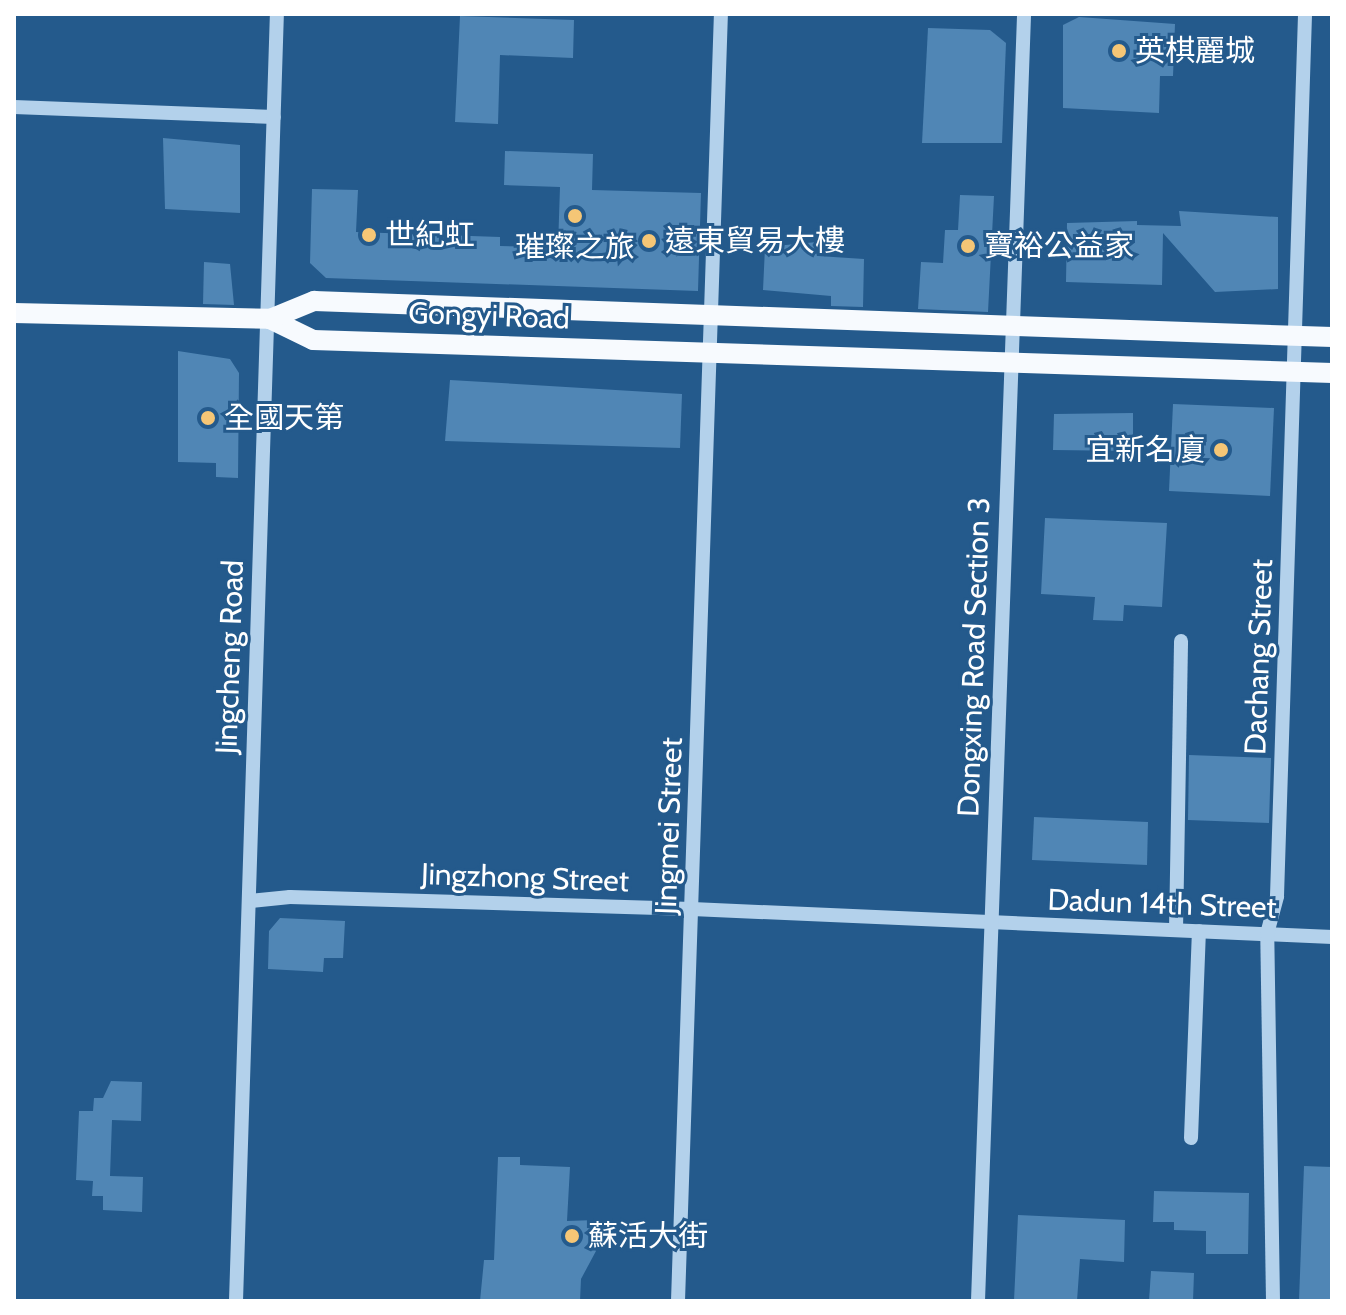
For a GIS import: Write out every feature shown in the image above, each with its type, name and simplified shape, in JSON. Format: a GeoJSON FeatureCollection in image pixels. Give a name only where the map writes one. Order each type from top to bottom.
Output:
{"type":"FeatureCollection","features":[{"type":"Feature","properties":{"kind":"main road","name":"Gongyi Road"},"geometry":{"type":"LineString","coordinates":[[14,313],[270,319],[314,301],[1013,323],[1332,337]]}},
{"type":"Feature","properties":{"kind":"main road","name":"Gongyi Road"},"geometry":{"type":"LineString","coordinates":[[270,319],[313,340],[1332,373]]}},
{"type":"Feature","properties":{"kind":"street","name":"Jingcheng Road"},"geometry":{"type":"LineString","coordinates":[[236,1301],[270,319],[277,14]]}},
{"type":"Feature","properties":{"kind":"street"},"geometry":{"type":"LineString","coordinates":[[710,354],[721,14]]}},
{"type":"Feature","properties":{"kind":"street","name":"Dongxing Road Section 3"},"geometry":{"type":"LineString","coordinates":[[978,1301],[1024,14]]}},
{"type":"Feature","properties":{"kind":"street","name":"Dachang Street"},"geometry":{"type":"LineString","coordinates":[[1273,1301],[1267,934],[1277,896],[1305,14]]}},
{"type":"Feature","properties":{"kind":"street"},"geometry":{"type":"LineString","coordinates":[[14,107],[274,117]]}},
{"type":"Feature","properties":{"kind":"street","name":"Jingmei Street"},"geometry":{"type":"LineString","coordinates":[[678,1301],[710,354]]}},
{"type":"Feature","properties":{"kind":"street"},"geometry":{"type":"LineString","coordinates":[[1176,930],[1181,641]]}},
{"type":"Feature","properties":{"kind":"street","name":"Jingzhong Street"},"geometry":{"type":"LineString","coordinates":[[250,901],[290,897],[692,909],[990,923]]}},
{"type":"Feature","properties":{"kind":"street","name":"Dadun 14th Street"},"geometry":{"type":"LineString","coordinates":[[990,923],[1332,937]]}},
{"type":"Feature","properties":{"kind":"street"},"geometry":{"type":"LineString","coordinates":[[1191,1138],[1199,931]]}},
{"type":"Feature","properties":{"kind":"building"},"geometry":{"type":"Polygon","coordinates":[[[460,16],[574,20],[573,58],[500,55],[498,124],[455,122],[460,16]]]}},
{"type":"Feature","properties":{"kind":"building","name":"英棋麗城"},"geometry":{"type":"Polygon","coordinates":[[[1079,17],[1175,24],[1173,76],[1160,76],[1159,113],[1063,108],[1063,25],[1079,17]]]}},
{"type":"Feature","properties":{"kind":"building"},"geometry":{"type":"Polygon","coordinates":[[[928,28],[990,30],[1006,43],[1002,143],[922,143],[928,28]]]}},
{"type":"Feature","properties":{"kind":"building"},"geometry":{"type":"Polygon","coordinates":[[[163,138],[240,145],[240,213],[165,209],[163,138]]]}},
{"type":"Feature","properties":{"kind":"building"},"geometry":{"type":"Polygon","coordinates":[[[505,151],[593,154],[592,190],[701,193],[698,291],[326,278],[310,263],[312,189],[358,190],[356,232],[500,237],[500,246],[558,247],[560,187],[504,185],[505,151]]]}},
{"type":"Feature","properties":{"kind":"building","name":"寶裕公益家"},"geometry":{"type":"Polygon","coordinates":[[[960,195],[994,196],[988,312],[918,309],[921,262],[943,263],[945,230],[958,230],[960,195]]]}},
{"type":"Feature","properties":{"kind":"building"},"geometry":{"type":"Polygon","coordinates":[[[1179,211],[1278,217],[1278,289],[1215,292],[1163,233],[1162,285],[1066,282],[1067,223],[1137,221],[1137,225],[1181,226],[1179,211]]]}},
{"type":"Feature","properties":{"kind":"building"},"geometry":{"type":"Polygon","coordinates":[[[817,242],[818,256],[864,259],[863,307],[831,306],[831,296],[763,290],[765,247],[817,242]]]}},
{"type":"Feature","properties":{"kind":"building"},"geometry":{"type":"Polygon","coordinates":[[[204,262],[230,264],[234,305],[203,304],[204,262]]]}},
{"type":"Feature","properties":{"kind":"building","name":"全國天第"},"geometry":{"type":"Polygon","coordinates":[[[178,351],[230,359],[239,373],[238,478],[216,477],[216,463],[178,462],[178,351]]]}},
{"type":"Feature","properties":{"kind":"building"},"geometry":{"type":"Polygon","coordinates":[[[450,380],[682,394],[680,448],[445,441],[450,380]]]}},
{"type":"Feature","properties":{"kind":"building","name":"宜新名廈"},"geometry":{"type":"Polygon","coordinates":[[[1173,404],[1274,408],[1270,496],[1169,491],[1173,404]]]}},
{"type":"Feature","properties":{"kind":"building"},"geometry":{"type":"Polygon","coordinates":[[[1133,413],[1133,451],[1053,450],[1054,414],[1133,413]]]}},
{"type":"Feature","properties":{"kind":"building"},"geometry":{"type":"Polygon","coordinates":[[[1045,518],[1167,523],[1162,607],[1124,605],[1123,621],[1093,620],[1095,597],[1041,594],[1045,518]]]}},
{"type":"Feature","properties":{"kind":"building"},"geometry":{"type":"Polygon","coordinates":[[[1189,755],[1271,758],[1269,823],[1188,820],[1189,755]]]}},
{"type":"Feature","properties":{"kind":"building"},"geometry":{"type":"Polygon","coordinates":[[[1034,817],[1148,822],[1147,865],[1032,860],[1034,817]]]}},
{"type":"Feature","properties":{"kind":"building"},"geometry":{"type":"Polygon","coordinates":[[[280,918],[345,921],[343,958],[324,958],[323,972],[268,969],[269,931],[280,918]]]}},
{"type":"Feature","properties":{"kind":"building"},"geometry":{"type":"Polygon","coordinates":[[[111,1081],[142,1082],[141,1121],[112,1120],[110,1176],[143,1177],[142,1212],[103,1210],[103,1196],[92,1196],[93,1181],[76,1180],[79,1111],[93,1111],[94,1098],[103,1098],[111,1081]]]}},
{"type":"Feature","properties":{"kind":"building","name":"蘇活大街"},"geometry":{"type":"Polygon","coordinates":[[[498,1157],[520,1157],[520,1165],[570,1167],[567,1221],[596,1220],[596,1251],[581,1279],[580,1301],[480,1301],[484,1260],[494,1260],[498,1157]]]}},
{"type":"Feature","properties":{"kind":"building"},"geometry":{"type":"Polygon","coordinates":[[[1304,1166],[1332,1167],[1332,1301],[1299,1301],[1304,1166]]]}},
{"type":"Feature","properties":{"kind":"building"},"geometry":{"type":"Polygon","coordinates":[[[1154,1191],[1249,1193],[1248,1254],[1206,1254],[1206,1231],[1174,1230],[1174,1222],[1153,1222],[1154,1191]]]}},
{"type":"Feature","properties":{"kind":"building"},"geometry":{"type":"Polygon","coordinates":[[[1018,1215],[1125,1220],[1124,1262],[1080,1259],[1077,1301],[1014,1301],[1018,1215]]]}},
{"type":"Feature","properties":{"kind":"building"},"geometry":{"type":"Polygon","coordinates":[[[1151,1271],[1194,1273],[1193,1301],[1149,1301],[1151,1271]]]}},
{"type":"Feature","properties":{"kind":"place","name":"英棋麗城"},"geometry":{"type":"Point","coordinates":[1119,51]}},
{"type":"Feature","properties":{"kind":"place","name":"璀璨之旅"},"geometry":{"type":"Point","coordinates":[575,216]}},
{"type":"Feature","properties":{"kind":"place","name":"世紀虹"},"geometry":{"type":"Point","coordinates":[369,235]}},
{"type":"Feature","properties":{"kind":"place","name":"遠東貿易大樓"},"geometry":{"type":"Point","coordinates":[649,241]}},
{"type":"Feature","properties":{"kind":"place","name":"寶裕公益家"},"geometry":{"type":"Point","coordinates":[968,246]}},
{"type":"Feature","properties":{"kind":"place","name":"全國天第"},"geometry":{"type":"Point","coordinates":[208,418]}},
{"type":"Feature","properties":{"kind":"place","name":"宜新名廈"},"geometry":{"type":"Point","coordinates":[1221,450]}},
{"type":"Feature","properties":{"kind":"place","name":"蘇活大街"},"geometry":{"type":"Point","coordinates":[572,1236]}}]}
